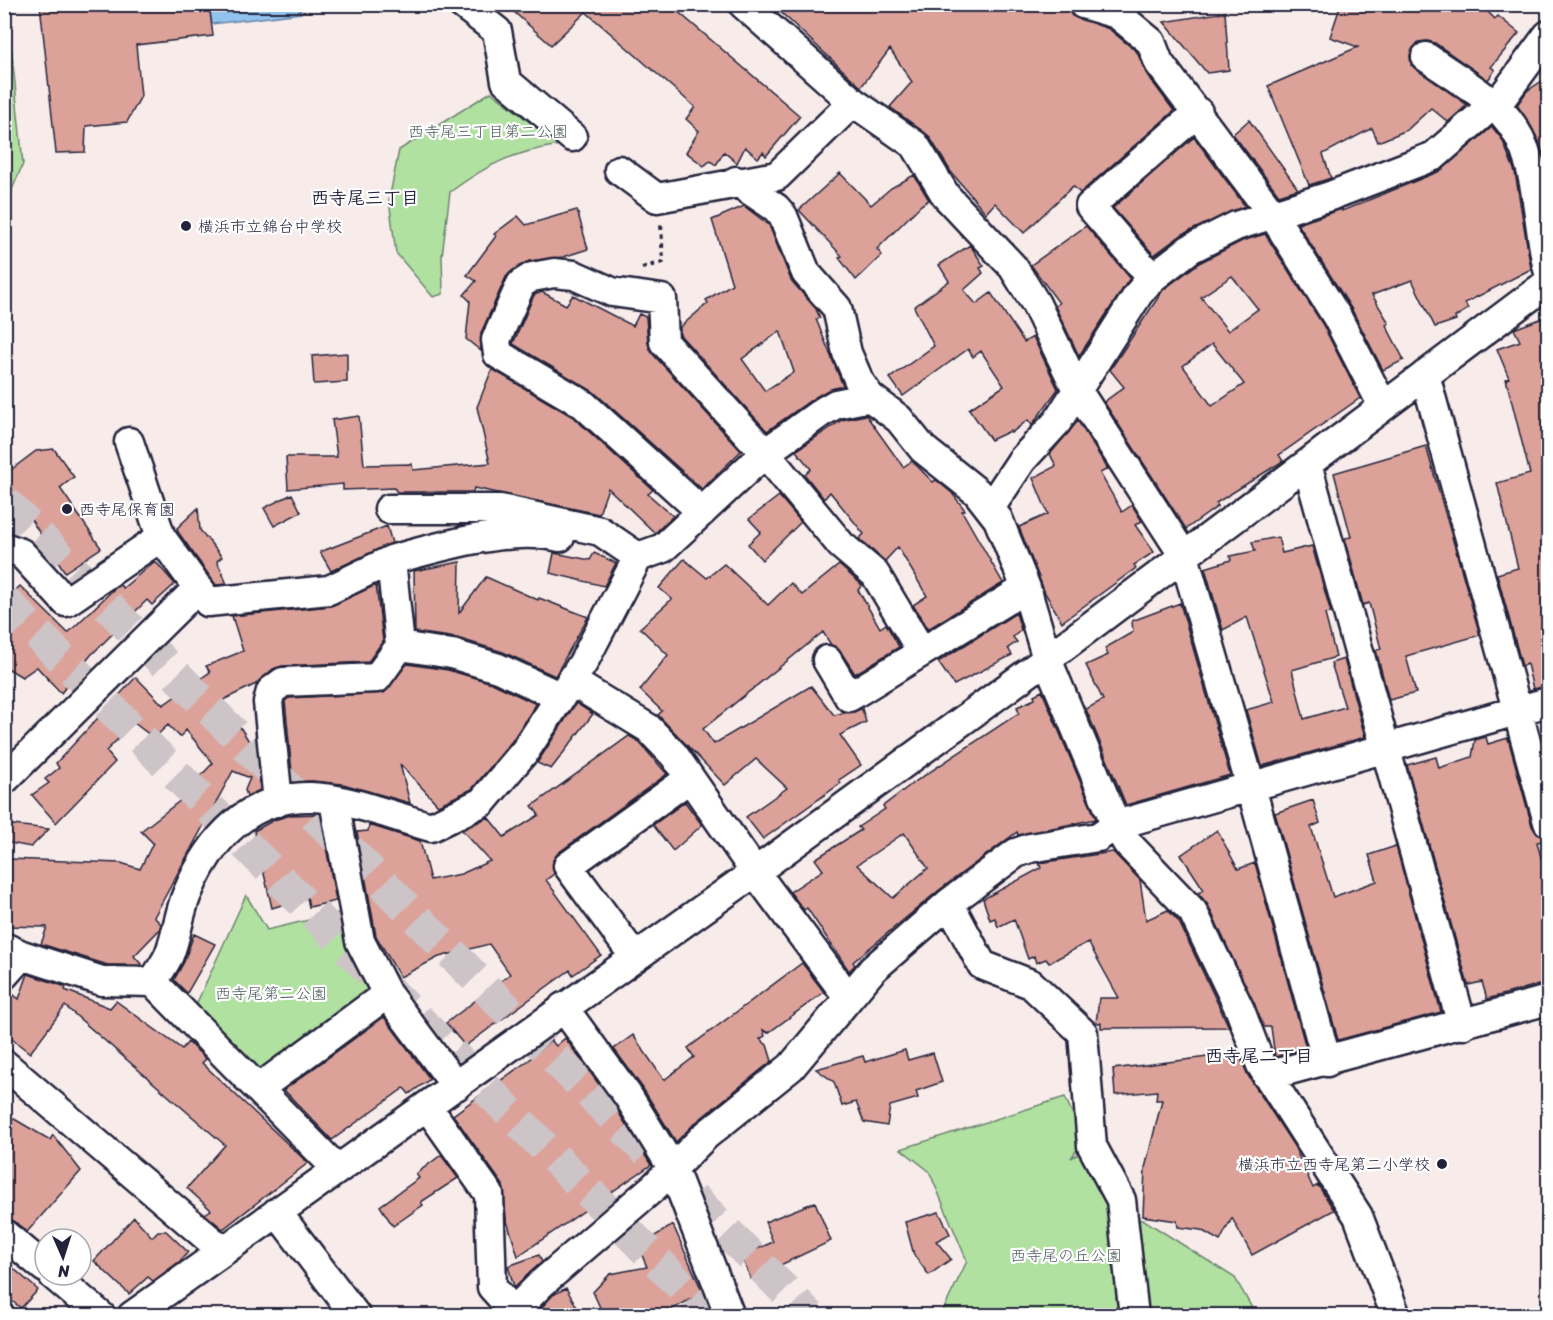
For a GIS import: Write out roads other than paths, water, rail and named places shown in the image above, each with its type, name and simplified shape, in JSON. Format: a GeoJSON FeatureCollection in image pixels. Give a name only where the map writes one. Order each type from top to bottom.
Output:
{"type":"FeatureCollection","features":[{"type":"Feature","properties":{"kind":"street"},"geometry":{"type":"LineString","coordinates":[[462,4],[498,31],[506,81],[572,137]]}},
{"type":"Feature","properties":{"kind":"street"},"geometry":{"type":"LineString","coordinates":[[743,4],[853,102],[915,145],[946,196],[1013,267],[1036,304],[1077,390],[1184,556],[1327,1062]]}},
{"type":"Feature","properties":{"kind":"street"},"geometry":{"type":"LineString","coordinates":[[1083,4],[1117,14],[1151,42],[1159,63],[1198,112],[1273,215],[1337,317],[1383,406]]}},
{"type":"Feature","properties":{"kind":"street"},"geometry":{"type":"LineString","coordinates":[[990,508],[1022,460],[1057,422],[1139,292],[1152,278],[1190,249],[1236,226],[1330,196],[1434,156],[1504,95],[1548,35]]}},
{"type":"Feature","properties":{"kind":"street"},"geometry":{"type":"LineString","coordinates":[[142,1313],[222,1250],[755,872],[1047,659],[1548,284],[1529,163],[1506,117],[1493,104],[1426,57]]}},
{"type":"Feature","properties":{"kind":"street"},"geometry":{"type":"LineString","coordinates":[[619,170],[659,208],[736,182],[777,176],[853,102]]}},
{"type":"Feature","properties":{"kind":"street"},"geometry":{"type":"LineString","coordinates":[[1152,278],[1090,206],[1198,112]]}},
{"type":"Feature","properties":{"kind":"street"},"geometry":{"type":"LineString","coordinates":[[736,182],[776,208],[783,216],[806,273],[837,308],[848,353],[859,381],[870,397],[899,419],[923,449],[977,492],[998,519],[1026,588],[1047,659],[1116,825],[1127,843],[1193,912],[1240,1010],[1267,1076],[1358,1216],[1396,1316]]}},
{"type":"Feature","properties":{"kind":"street"},"geometry":{"type":"LineString","coordinates":[[702,512],[583,404],[498,354],[496,340],[522,284],[532,277],[554,273],[574,275],[612,292],[662,299],[664,342],[765,453],[841,545],[875,574],[922,652]]}},
{"type":"Feature","properties":{"kind":"street"},"geometry":{"type":"LineString","coordinates":[[1425,375],[1548,822]]}},
{"type":"Feature","properties":{"kind":"street"},"geometry":{"type":"LineString","coordinates":[[153,982],[169,957],[187,895],[202,863],[219,839],[250,811],[278,802],[311,797],[431,827],[482,802],[504,778],[566,689],[636,561],[663,548],[765,453],[836,404],[870,397]]}},
{"type":"Feature","properties":{"kind":"street"},"geometry":{"type":"LineString","coordinates":[[129,442],[161,537],[208,602],[329,590],[391,560],[459,542],[520,535],[555,536],[597,544],[636,561]]}},
{"type":"Feature","properties":{"kind":"street"},"geometry":{"type":"LineString","coordinates":[[1307,464],[1462,1025]]}},
{"type":"Feature","properties":{"kind":"street"},"geometry":{"type":"LineString","coordinates":[[389,509],[500,509],[600,531],[636,561]]}},
{"type":"Feature","properties":{"kind":"street"},"geometry":{"type":"LineString","coordinates":[[4,546],[21,553],[66,602],[161,537]]}},
{"type":"Feature","properties":{"kind":"street"},"geometry":{"type":"LineString","coordinates":[[278,802],[268,702],[271,691],[283,682],[377,678],[400,646],[391,560]]}},
{"type":"Feature","properties":{"kind":"street"},"geometry":{"type":"LineString","coordinates":[[4,780],[198,588]]}},
{"type":"Feature","properties":{"kind":"street"},"geometry":{"type":"LineString","coordinates":[[827,660],[849,697],[1026,588]]}},
{"type":"Feature","properties":{"kind":"street"},"geometry":{"type":"LineString","coordinates":[[400,646],[452,654],[566,689],[648,728],[674,755],[755,872],[848,997]]}},
{"type":"Feature","properties":{"kind":"street"},"geometry":{"type":"LineString","coordinates":[[428,1106],[489,1194],[492,1287],[514,1314],[673,1169],[705,1136],[790,1067],[873,969],[949,903],[1016,853],[1030,848],[1098,837],[1116,825],[1548,702]]}},
{"type":"Feature","properties":{"kind":"street"},"geometry":{"type":"LineString","coordinates":[[634,956],[568,866],[690,778]]}},
{"type":"Feature","properties":{"kind":"street"},"geometry":{"type":"LineString","coordinates":[[334,801],[360,941],[387,994],[456,1086]]}},
{"type":"Feature","properties":{"kind":"street"},"geometry":{"type":"LineString","coordinates":[[949,903],[982,965],[1031,984],[1083,1033],[1092,1146],[1121,1200],[1134,1316]]}},
{"type":"Feature","properties":{"kind":"street"},"geometry":{"type":"LineString","coordinates":[[10,959],[102,981],[153,982],[337,1169]]}},
{"type":"Feature","properties":{"kind":"street"},"geometry":{"type":"LineString","coordinates":[[258,1089],[387,994]]}},
{"type":"Feature","properties":{"kind":"street"},"geometry":{"type":"LineString","coordinates":[[1267,1076],[1327,1062],[1548,1000]]}},
{"type":"Feature","properties":{"kind":"street"},"geometry":{"type":"LineString","coordinates":[[563,1007],[628,1096],[673,1169],[729,1316]]}},
{"type":"Feature","properties":{"kind":"street"},"geometry":{"type":"LineString","coordinates":[[4,1064],[222,1250]]}},
{"type":"Feature","properties":{"kind":"street"},"geometry":{"type":"LineString","coordinates":[[277,1212],[356,1316]]}},
{"type":"Feature","properties":{"kind":"street"},"geometry":{"type":"LineString","coordinates":[[4,1234],[33,1258]]}},
{"type":"Feature","properties":{"kind":"street"},"geometry":{"type":"LineString","coordinates":[[67,1287],[101,1316]]}},
{"type":"Feature","properties":{"kind":"water"},"geometry":{"type":"Polygon","coordinates":[[[209,5],[300,5],[301,13],[212,24],[209,5]]]}},
{"type":"Feature","properties":{"kind":"tunnel"},"geometry":{"type":"LineString","coordinates":[[4,501],[810,1316]]}},
{"type":"Feature","properties":{"kind":"tunnel"},"geometry":{"type":"LineString","coordinates":[[4,600],[711,1316]]}},
{"type":"Feature","properties":{"kind":"place","name":"横浜市立錦台中学校"},"geometry":{"type":"Point","coordinates":[186,226]}},
{"type":"Feature","properties":{"kind":"place","name":"西寺尾保育園"},"geometry":{"type":"Point","coordinates":[67,509]}},
{"type":"Feature","properties":{"kind":"place","name":"横浜市立西寺尾第二小学校"},"geometry":{"type":"Point","coordinates":[1442,1164]}},
{"type":"Feature","properties":{"kind":"district","name":"西寺尾三丁目"},"geometry":{"type":"Point","coordinates":[365,198]}},
{"type":"Feature","properties":{"kind":"district","name":"西寺尾二丁目"},"geometry":{"type":"Point","coordinates":[1259,1056]}},
{"type":"Feature","properties":{"kind":"park label","name":"西寺尾三丁目第二公園"},"geometry":{"type":"Point","coordinates":[488,131]}},
{"type":"Feature","properties":{"kind":"park label","name":"西寺尾第二公園"},"geometry":{"type":"Point","coordinates":[271,993]}},
{"type":"Feature","properties":{"kind":"park label","name":"西寺尾の丘公園"},"geometry":{"type":"Point","coordinates":[1066,1255]}}]}
